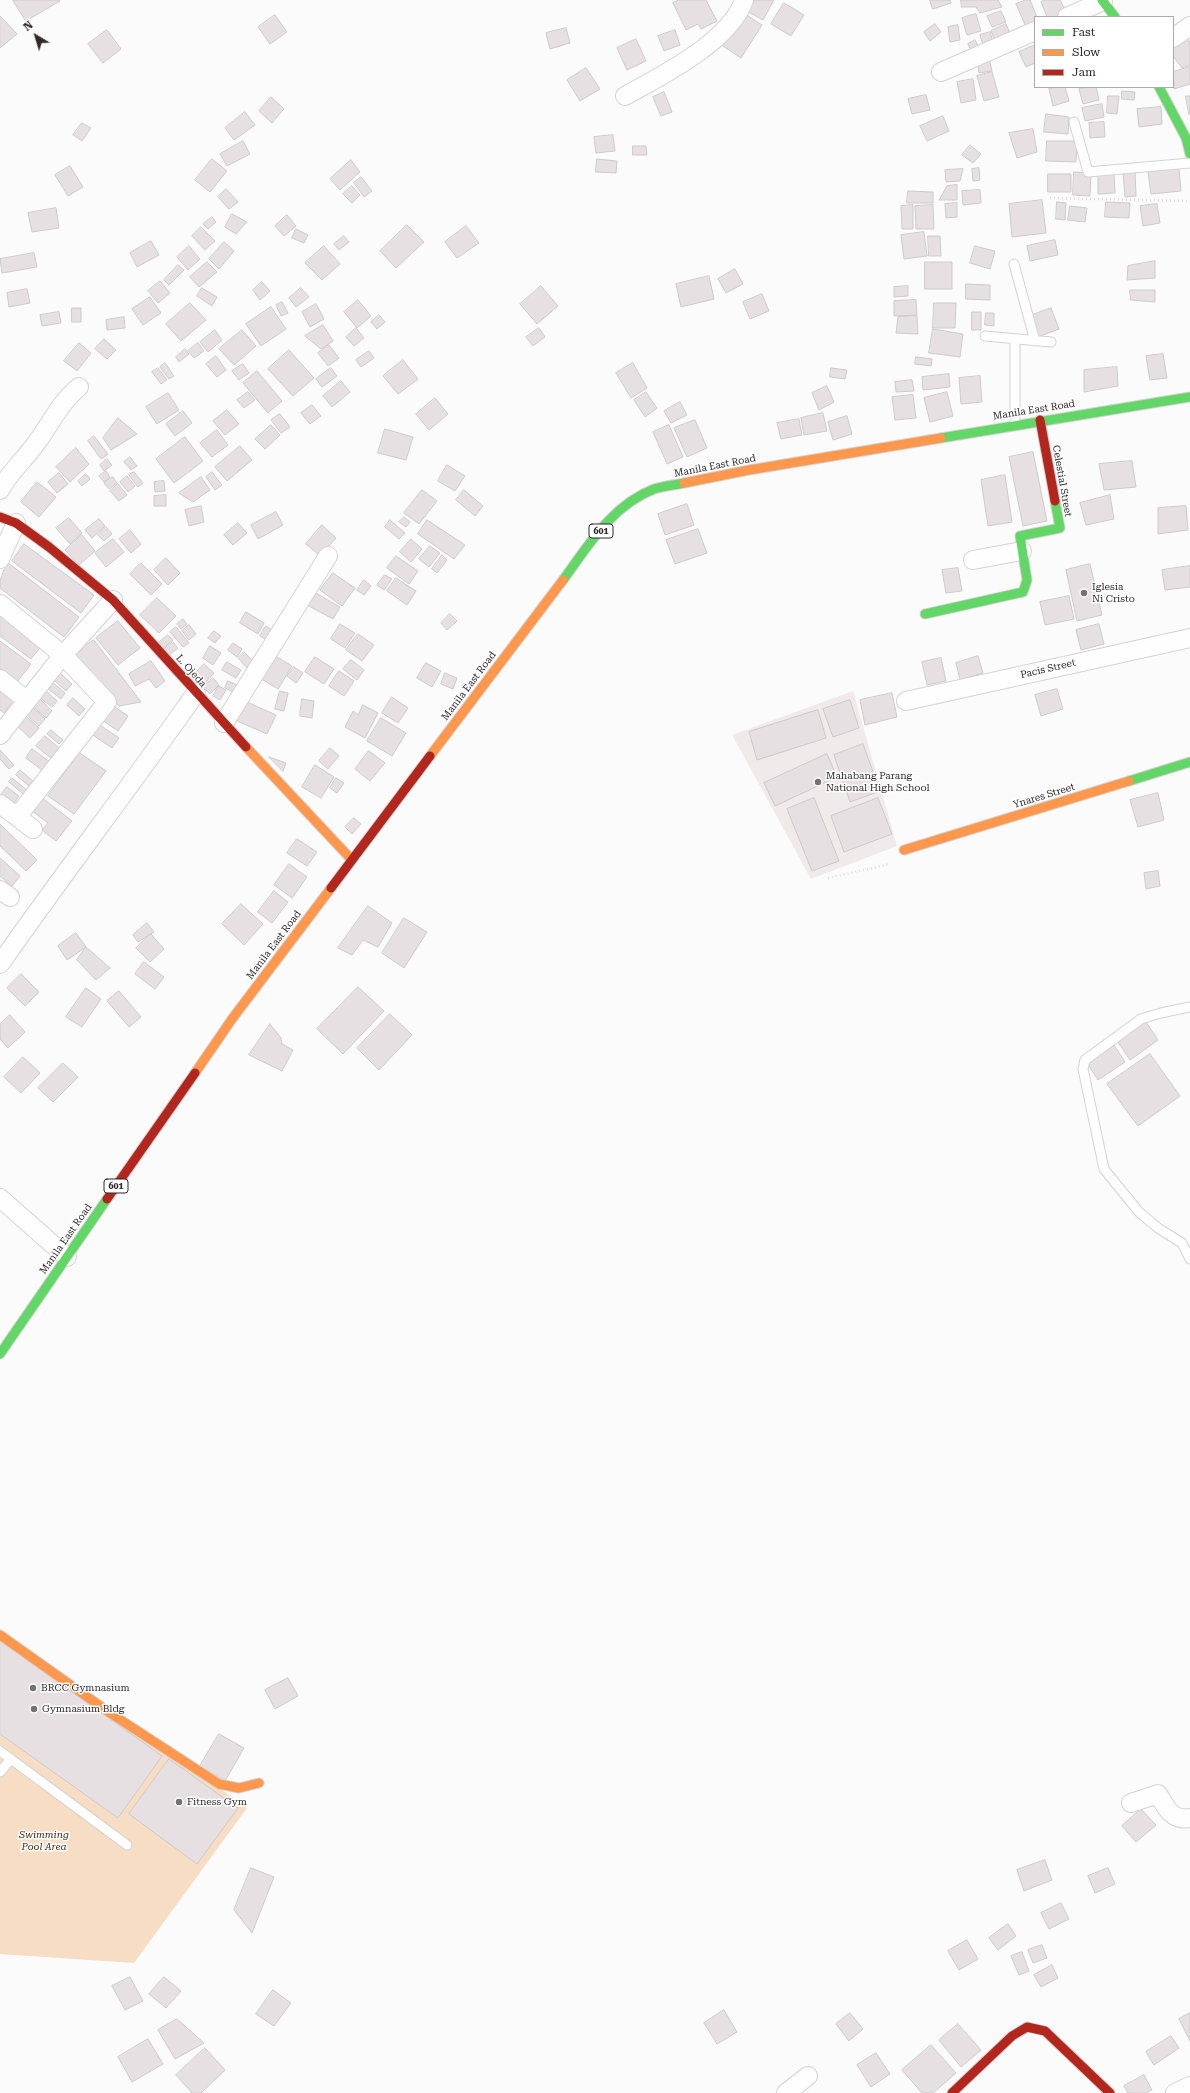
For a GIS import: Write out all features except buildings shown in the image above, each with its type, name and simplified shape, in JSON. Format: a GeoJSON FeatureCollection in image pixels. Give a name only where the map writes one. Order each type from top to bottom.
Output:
{"type":"FeatureCollection","features":[{"type":"Feature","properties":{"kind":"street"},"geometry":{"type":"LineString","coordinates":[[625,96],[686,62],[701,50],[737,15],[744,0]]}},
{"type":"Feature","properties":{"kind":"street"},"geometry":{"type":"LineString","coordinates":[[1069,16],[1103,1],[1114,16]]}},
{"type":"Feature","properties":{"kind":"street"},"geometry":{"type":"LineString","coordinates":[[1174,37],[1190,26]]}},
{"type":"Feature","properties":{"kind":"street"},"geometry":{"type":"LineString","coordinates":[[941,72],[1034,31]]}},
{"type":"Feature","properties":{"kind":"street"},"geometry":{"type":"LineString","coordinates":[[1161,88],[1186,138],[1190,154]]}},
{"type":"Feature","properties":{"kind":"street"},"geometry":{"type":"LineString","coordinates":[[0,490],[8,477],[35,446],[63,402],[79,388]]}},
{"type":"Feature","properties":{"kind":"street","name":"Manila East Road"},"geometry":{"type":"LineString","coordinates":[[0,1354],[232,1019],[594,538],[620,508],[654,489],[757,468],[1015,424],[1190,397]]}},
{"type":"Feature","properties":{"kind":"street","name":"Celestial Street"},"geometry":{"type":"LineString","coordinates":[[1021,544],[1060,528],[1040,420]]}},
{"type":"Feature","properties":{"kind":"street"},"geometry":{"type":"LineString","coordinates":[[0,559],[8,520]]}},
{"type":"Feature","properties":{"kind":"street","name":"L. Ojeda"},"geometry":{"type":"LineString","coordinates":[[8,520],[50,547],[113,600],[196,693],[351,859]]}},
{"type":"Feature","properties":{"kind":"street"},"geometry":{"type":"LineString","coordinates":[[925,614],[1023,592],[1027,580],[1021,544],[973,560]]}},
{"type":"Feature","properties":{"kind":"street"},"geometry":{"type":"LineString","coordinates":[[224,723],[328,556]]}},
{"type":"Feature","properties":{"kind":"street"},"geometry":{"type":"LineString","coordinates":[[0,735],[26,700],[63,655],[113,600]]}},
{"type":"Feature","properties":{"kind":"street"},"geometry":{"type":"LineString","coordinates":[[0,604],[63,655],[107,702],[17,817]]}},
{"type":"Feature","properties":{"kind":"street","name":"Pacis Street"},"geometry":{"type":"LineString","coordinates":[[906,701],[1190,638]]}},
{"type":"Feature","properties":{"kind":"street"},"geometry":{"type":"LineString","coordinates":[[0,679],[26,700]]}},
{"type":"Feature","properties":{"kind":"street"},"geometry":{"type":"LineString","coordinates":[[0,964],[58,881],[132,784],[196,693]]}},
{"type":"Feature","properties":{"kind":"street","name":"Ynares Street"},"geometry":{"type":"LineString","coordinates":[[904,850],[1190,762]]}},
{"type":"Feature","properties":{"kind":"street"},"geometry":{"type":"LineString","coordinates":[[0,804],[33,829]]}},
{"type":"Feature","properties":{"kind":"street"},"geometry":{"type":"LineString","coordinates":[[0,1198],[67,1257]]}},
{"type":"Feature","properties":{"kind":"street"},"geometry":{"type":"LineString","coordinates":[[0,1635],[110,1713],[219,1784],[234,1790],[259,1783]]}},
{"type":"Feature","properties":{"kind":"street"},"geometry":{"type":"LineString","coordinates":[[1131,1803],[1158,1794],[1174,1817],[1182,1819],[1190,1818]]}},
{"type":"Feature","properties":{"kind":"street"},"geometry":{"type":"LineString","coordinates":[[952,2093],[1012,2036],[1027,2027],[1044,2031],[1110,2093]]}},
{"type":"Feature","properties":{"kind":"street"},"geometry":{"type":"LineString","coordinates":[[786,2093],[808,2076]]}},
{"type":"Feature","properties":{"kind":"street"},"geometry":{"type":"LineString","coordinates":[[1175,2093],[1190,2086]]}},
{"type":"Feature","properties":{"kind":"lane"},"geometry":{"type":"LineString","coordinates":[[1074,122],[1088,172],[1190,163]]}},
{"type":"Feature","properties":{"kind":"lane"},"geometry":{"type":"LineString","coordinates":[[1014,264],[1035,341]]}},
{"type":"Feature","properties":{"kind":"lane"},"geometry":{"type":"LineString","coordinates":[[985,336],[1051,342]]}},
{"type":"Feature","properties":{"kind":"lane"},"geometry":{"type":"LineString","coordinates":[[1015,339],[1015,424]]}},
{"type":"Feature","properties":{"kind":"lane"},"geometry":{"type":"LineString","coordinates":[[1190,1007],[1161,1012],[1141,1019],[1085,1060],[1083,1068],[1104,1169],[1139,1212],[1158,1228],[1182,1243],[1190,1259]]}},
{"type":"Feature","properties":{"kind":"lane"},"geometry":{"type":"LineString","coordinates":[[0,1751],[127,1845]]}},
{"type":"Feature","properties":{"kind":"lane"},"geometry":{"type":"LineString","coordinates":[[0,1772],[11,1759]]}},
{"type":"Feature","properties":{"kind":"path"},"geometry":{"type":"LineString","coordinates":[[1050,198],[1190,201]]}},
{"type":"Feature","properties":{"kind":"path"},"geometry":{"type":"LineString","coordinates":[[828,878],[898,862],[904,850]]}},
{"type":"Feature","properties":{"kind":"shaded area","name":"Mahabang Parang National High School"},"geometry":{"type":"Polygon","coordinates":[[[853,691],[897,846],[811,879],[732,735],[853,691]]]}},
{"type":"Feature","properties":{"kind":"green space","name":"Swimming Pool Area"},"geometry":{"type":"Polygon","coordinates":[[[0,1631],[247,1808],[134,1963],[0,1954],[0,1631]]]}},
{"type":"Feature","properties":{"kind":"traffic: fast"},"geometry":{"type":"LineString","coordinates":[[1102,0],[1114,16]]}},
{"type":"Feature","properties":{"kind":"traffic: fast"},"geometry":{"type":"LineString","coordinates":[[1160,88],[1186,138],[1190,154]]}},
{"type":"Feature","properties":{"kind":"traffic: fast"},"geometry":{"type":"LineString","coordinates":[[941,438],[1190,397]]}},
{"type":"Feature","properties":{"kind":"traffic: fast"},"geometry":{"type":"LineString","coordinates":[[563,580],[602,528],[626,505],[639,496],[654,489],[684,483]]}},
{"type":"Feature","properties":{"kind":"traffic: fast"},"geometry":{"type":"LineString","coordinates":[[925,614],[1023,592],[1027,580],[1020,536],[1060,528],[1055,501]]}},
{"type":"Feature","properties":{"kind":"traffic: fast"},"geometry":{"type":"LineString","coordinates":[[1129,781],[1190,762]]}},
{"type":"Feature","properties":{"kind":"traffic: fast"},"geometry":{"type":"LineString","coordinates":[[0,1354],[107,1199]]}},
{"type":"Feature","properties":{"kind":"traffic: slow"},"geometry":{"type":"LineString","coordinates":[[684,483],[749,470],[941,438]]}},
{"type":"Feature","properties":{"kind":"traffic: slow"},"geometry":{"type":"LineString","coordinates":[[430,756],[563,580]]}},
{"type":"Feature","properties":{"kind":"traffic: slow"},"geometry":{"type":"LineString","coordinates":[[246,747],[351,859]]}},
{"type":"Feature","properties":{"kind":"traffic: slow"},"geometry":{"type":"LineString","coordinates":[[904,850],[1129,781]]}},
{"type":"Feature","properties":{"kind":"traffic: slow"},"geometry":{"type":"LineString","coordinates":[[195,1073],[232,1019],[331,888]]}},
{"type":"Feature","properties":{"kind":"traffic: slow"},"geometry":{"type":"LineString","coordinates":[[0,1635],[110,1713],[219,1784],[239,1788],[259,1783]]}},
{"type":"Feature","properties":{"kind":"traffic: jam"},"geometry":{"type":"LineString","coordinates":[[1040,420],[1055,501]]}},
{"type":"Feature","properties":{"kind":"traffic: jam"},"geometry":{"type":"LineString","coordinates":[[0,517],[16,523],[49,547],[113,600],[246,747]]}},
{"type":"Feature","properties":{"kind":"traffic: jam"},"geometry":{"type":"LineString","coordinates":[[331,888],[430,756]]}},
{"type":"Feature","properties":{"kind":"traffic: jam"},"geometry":{"type":"LineString","coordinates":[[107,1199],[195,1073]]}},
{"type":"Feature","properties":{"kind":"traffic: jam"},"geometry":{"type":"LineString","coordinates":[[952,2093],[1012,2036],[1027,2027],[1045,2031],[1110,2093]]}},
{"type":"Feature","properties":{"kind":"place","name":"Iglesia Ni Cristo"},"geometry":{"type":"Point","coordinates":[1084,593]}},
{"type":"Feature","properties":{"kind":"place","name":"Mahabang Parang National High School"},"geometry":{"type":"Point","coordinates":[818,782]}},
{"type":"Feature","properties":{"kind":"place","name":"BRCC Gymnasium"},"geometry":{"type":"Point","coordinates":[33,1688]}},
{"type":"Feature","properties":{"kind":"place","name":"Gymnasium Bldg"},"geometry":{"type":"Point","coordinates":[34,1709]}},
{"type":"Feature","properties":{"kind":"place","name":"Fitness Gym"},"geometry":{"type":"Point","coordinates":[179,1802]}}]}
